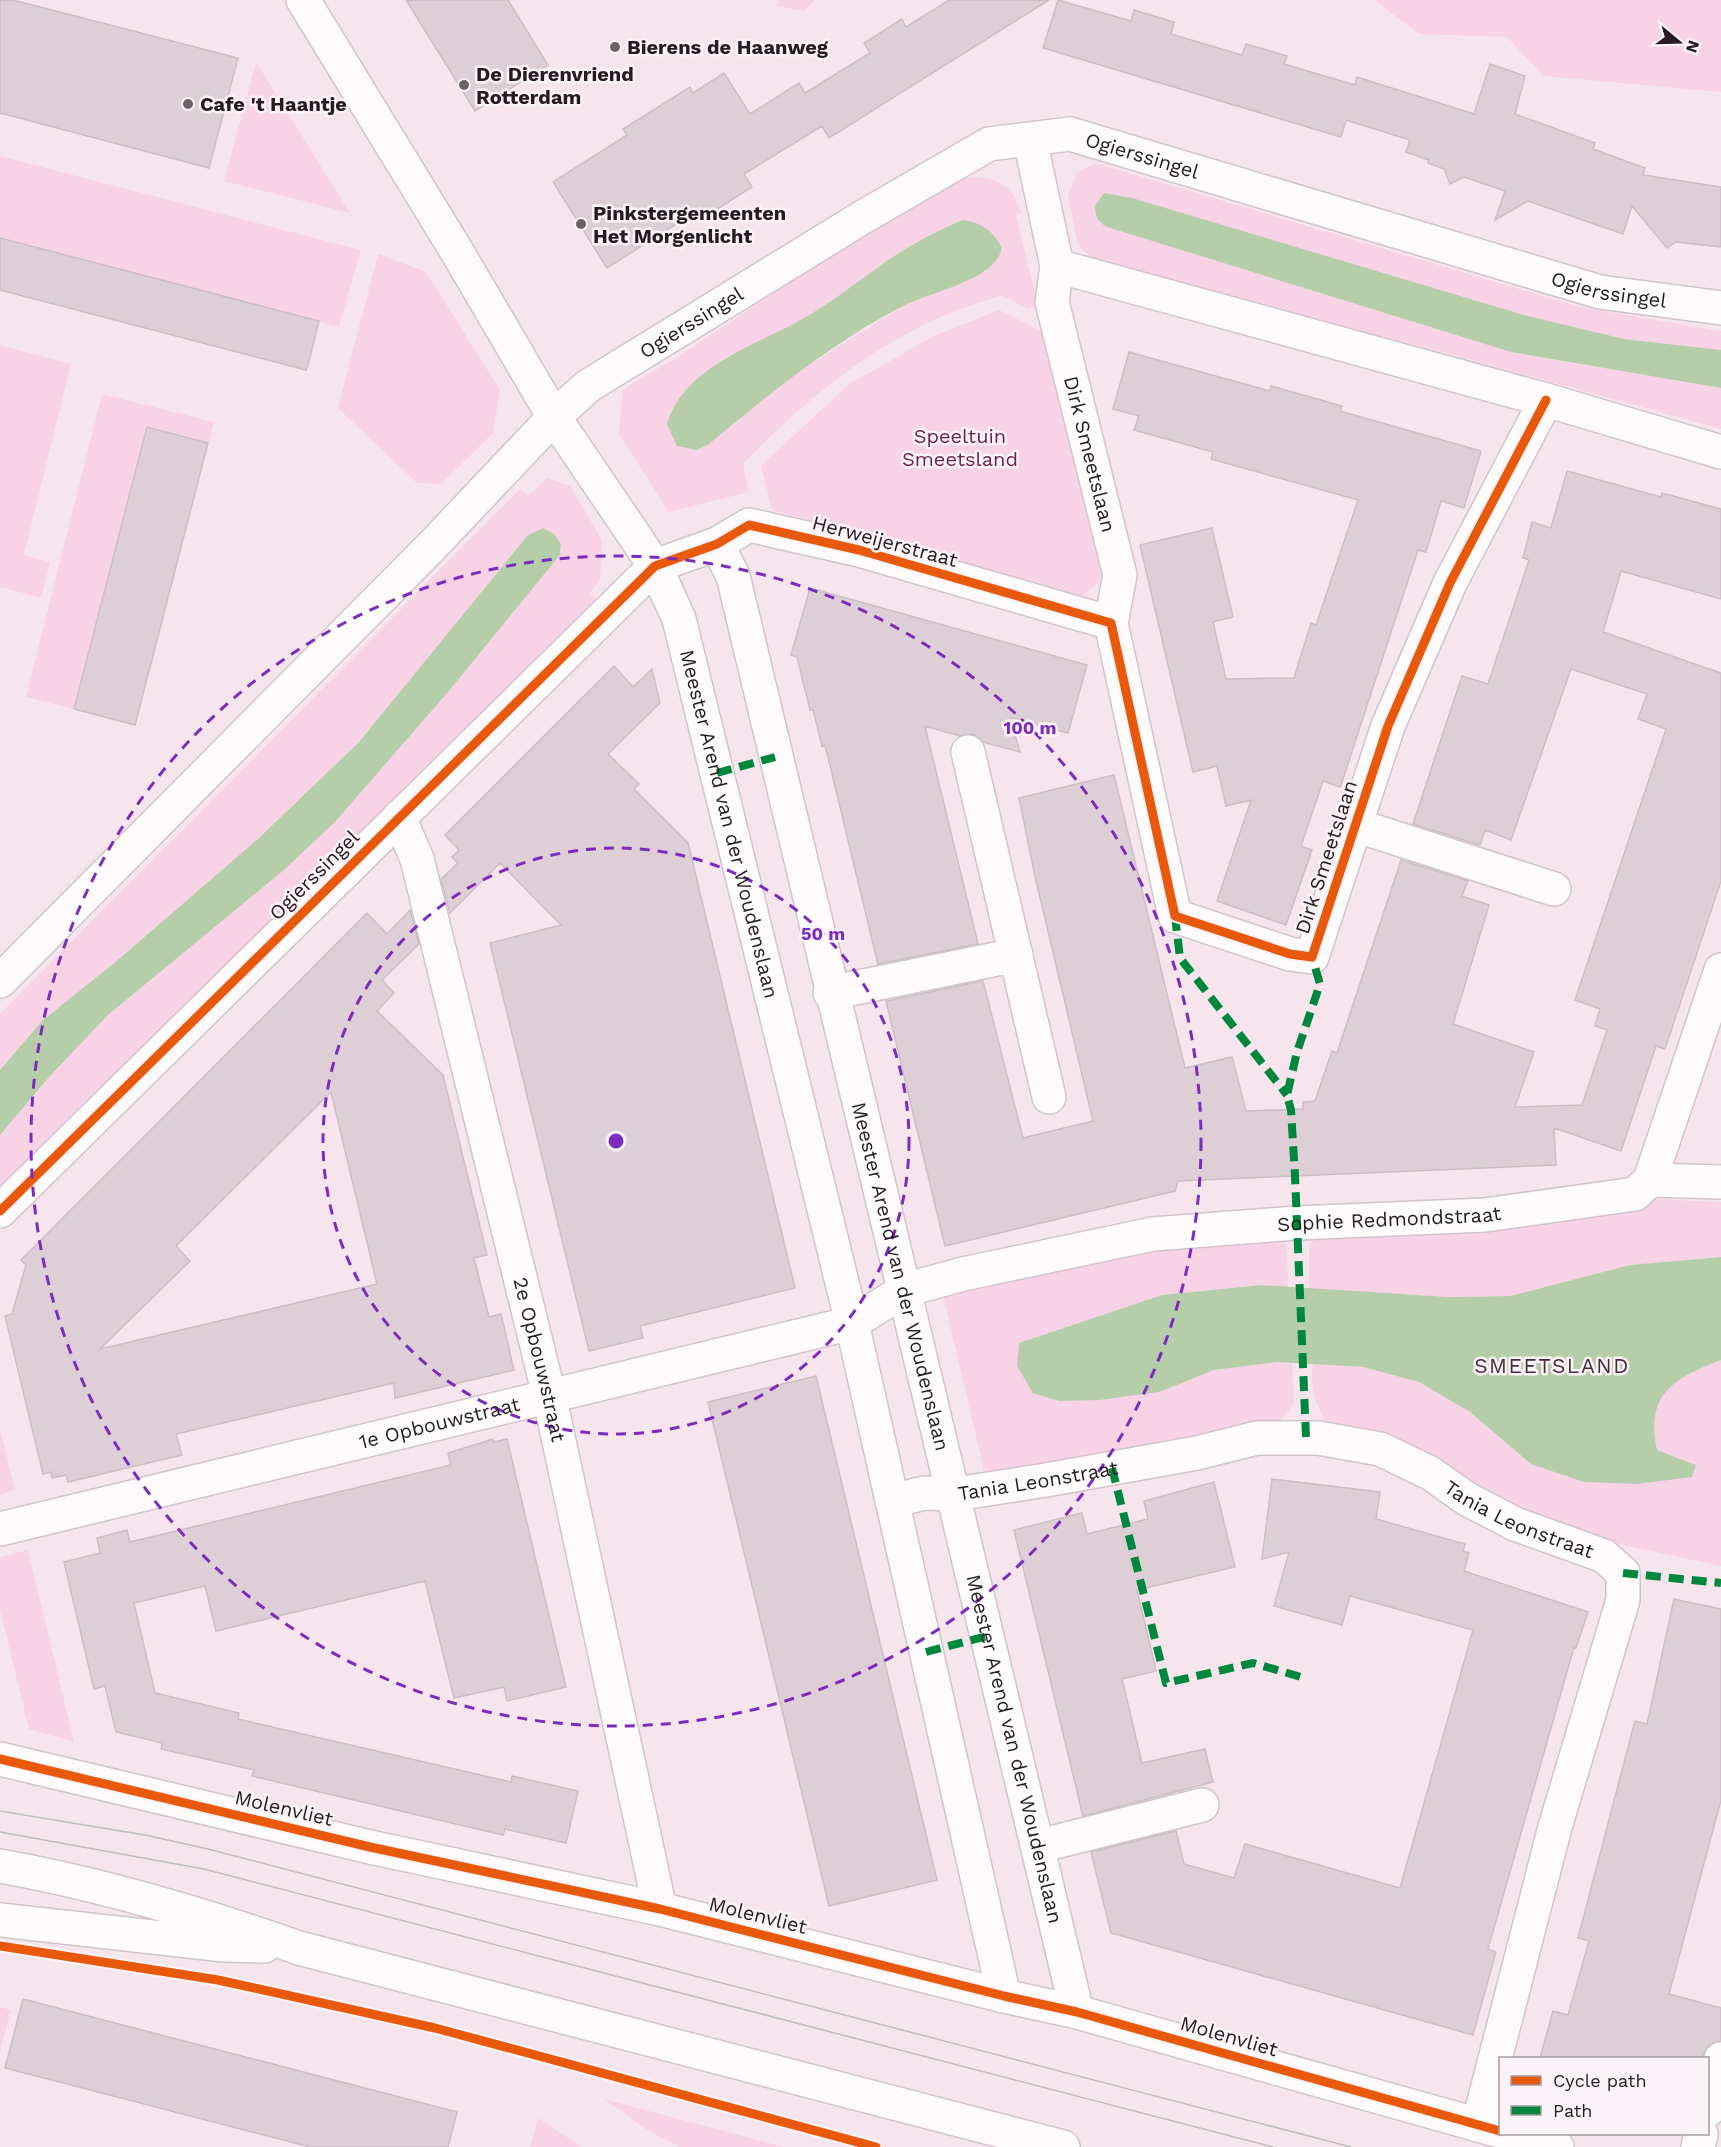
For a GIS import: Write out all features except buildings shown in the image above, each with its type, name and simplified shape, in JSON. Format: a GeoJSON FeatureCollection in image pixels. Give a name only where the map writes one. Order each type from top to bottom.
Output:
{"type":"FeatureCollection","features":[{"type":"Feature","properties":{"kind":"street"},"geometry":{"type":"LineString","coordinates":[[303,0],[456,250],[554,417],[655,566]]}},
{"type":"Feature","properties":{"kind":"street","name":"Ogierssingel"},"geometry":{"type":"LineString","coordinates":[[0,981],[432,546],[554,417],[588,386],[872,212],[989,144],[1070,134],[1600,292],[1721,308]]}},
{"type":"Feature","properties":{"kind":"street","name":"Dirk Smeetslaan"},"geometry":{"type":"LineString","coordinates":[[1030,140],[1057,266],[1052,302],[1120,576],[1111,623],[1175,916],[1290,954],[1312,957],[1388,726],[1450,583],[1546,400]]}},
{"type":"Feature","properties":{"kind":"street"},"geometry":{"type":"LineString","coordinates":[[1057,266],[1546,400],[1721,452]]}},
{"type":"Feature","properties":{"kind":"street","name":"Herweijerstraat"},"geometry":{"type":"LineString","coordinates":[[655,566],[717,544],[749,525],[859,550],[1111,623]]}},
{"type":"Feature","properties":{"kind":"street","name":"Meester Arend van der Woudenslaan"},"geometry":{"type":"LineString","coordinates":[[717,544],[733,576],[830,993],[956,1494],[1077,2012]]}},
{"type":"Feature","properties":{"kind":"street","name":"Ogierssingel"},"geometry":{"type":"LineString","coordinates":[[0,1211],[655,566]]}},
{"type":"Feature","properties":{"kind":"street","name":"Meester Arend van der Woudenslaan"},"geometry":{"type":"LineString","coordinates":[[655,566],[680,619],[852,1323],[1004,1996]]}},
{"type":"Feature","properties":{"kind":"street"},"geometry":{"type":"LineString","coordinates":[[968,752],[1049,1097]]}},
{"type":"Feature","properties":{"kind":"street","name":"2e Opbouwstraat"},"geometry":{"type":"LineString","coordinates":[[399,817],[417,859],[549,1395],[660,1909]]}},
{"type":"Feature","properties":{"kind":"street"},"geometry":{"type":"LineString","coordinates":[[1355,825],[1554,889]]}},
{"type":"Feature","properties":{"kind":"street"},"geometry":{"type":"LineString","coordinates":[[830,993],[1016,955]]}},
{"type":"Feature","properties":{"kind":"street"},"geometry":{"type":"LineString","coordinates":[[1721,969],[1650,1180],[1721,1182]]}},
{"type":"Feature","properties":{"kind":"street","name":"Sophie Redmondstraat"},"geometry":{"type":"LineString","coordinates":[[905,1290],[963,1274],[1153,1234],[1297,1223],[1485,1215],[1635,1194],[1650,1180]]}},
{"type":"Feature","properties":{"kind":"street","name":"1e Opbouwstraat"},"geometry":{"type":"LineString","coordinates":[[0,1529],[852,1323],[905,1290]]}},
{"type":"Feature","properties":{"kind":"street","name":"Tania Leonstraat"},"geometry":{"type":"LineString","coordinates":[[892,1501],[924,1493],[956,1494],[1197,1453],[1257,1438],[1318,1438],[1380,1449],[1430,1473],[1467,1499],[1515,1524],[1604,1556],[1623,1573],[1623,1600],[1555,1827],[1505,2057]]}},
{"type":"Feature","properties":{"kind":"street","name":"Molenvliet"},"geometry":{"type":"LineString","coordinates":[[0,1759],[370,1847],[660,1909],[1004,1996],[1077,2012],[1489,2128]]}},
{"type":"Feature","properties":{"kind":"street"},"geometry":{"type":"LineString","coordinates":[[1039,1846],[1202,1806]]}},
{"type":"Feature","properties":{"kind":"street"},"geometry":{"type":"LineString","coordinates":[[0,1866],[34,1872],[227,1923],[298,1948],[1063,2147]]}},
{"type":"Feature","properties":{"kind":"street"},"geometry":{"type":"LineString","coordinates":[[0,1920],[224,1945],[298,1948]]}},
{"type":"Feature","properties":{"kind":"street"},"geometry":{"type":"LineString","coordinates":[[1709,2103],[1721,2059]]}},
{"type":"Feature","properties":{"kind":"street","name":"Tania Leonstraat"},"geometry":{"type":"LineString","coordinates":[[1489,2128],[1499,2082]]}},
{"type":"Feature","properties":{"kind":"street"},"geometry":{"type":"LineString","coordinates":[[1517,2135],[1557,2147]]}},
{"type":"Feature","properties":{"kind":"green space"},"geometry":{"type":"Polygon","coordinates":[[[779,0],[814,0],[805,11],[777,6],[779,0]]]}},
{"type":"Feature","properties":{"kind":"green space"},"geometry":{"type":"Polygon","coordinates":[[[1374,0],[1721,0],[1721,92],[1544,76],[1507,37],[1419,34],[1374,0]]]}},
{"type":"Feature","properties":{"kind":"green space"},"geometry":{"type":"Polygon","coordinates":[[[256,62],[350,213],[224,181],[256,62]]]}},
{"type":"Feature","properties":{"kind":"green space"},"geometry":{"type":"Polygon","coordinates":[[[0,156],[361,250],[339,327],[0,238],[0,156]]]}},
{"type":"Feature","properties":{"kind":"green space"},"geometry":{"type":"Polygon","coordinates":[[[1095,163],[1580,307],[1721,331],[1721,350],[1624,339],[1095,215],[1100,223],[1107,227],[1511,352],[1721,388],[1721,429],[1443,352],[1094,260],[1078,245],[1068,196],[1077,172],[1095,163]]]}},
{"type":"Feature","properties":{"kind":"green space"},"geometry":{"type":"Polygon","coordinates":[[[976,177],[993,180],[1005,186],[1015,197],[1021,213],[1016,216],[1038,305],[1028,309],[1001,295],[945,315],[888,344],[836,379],[765,441],[743,464],[749,492],[669,512],[619,434],[623,389],[673,360],[819,263],[960,180],[976,177]],[[961,220],[916,242],[810,315],[709,444],[790,377],[903,306],[987,271],[961,220]]]}},
{"type":"Feature","properties":{"kind":"green space"},"geometry":{"type":"Polygon","coordinates":[[[378,254],[426,272],[500,390],[493,433],[441,484],[417,483],[338,408],[378,254]]]}},
{"type":"Feature","properties":{"kind":"green space","name":"Speeltuin Smeetsland"},"geometry":{"type":"Polygon","coordinates":[[[999,310],[1046,333],[1105,577],[1083,596],[772,510],[761,466],[848,385],[932,337],[999,310]]]}},
{"type":"Feature","properties":{"kind":"green space"},"geometry":{"type":"Polygon","coordinates":[[[0,345],[71,364],[24,555],[50,562],[41,598],[1,587],[0,591],[0,345]]]}},
{"type":"Feature","properties":{"kind":"green space"},"geometry":{"type":"Polygon","coordinates":[[[102,394],[214,422],[209,443],[147,428],[74,709],[26,697],[102,394]]]}},
{"type":"Feature","properties":{"kind":"green space"},"geometry":{"type":"Polygon","coordinates":[[[548,478],[570,486],[602,540],[600,580],[590,593],[598,601],[0,1197],[0,1135],[50,1076],[108,1015],[284,870],[335,822],[448,692],[560,555],[561,544],[528,535],[359,742],[260,837],[119,959],[42,1021],[0,1070],[0,1014],[520,489],[528,495],[548,478]]]}},
{"type":"Feature","properties":{"kind":"green space"},"geometry":{"type":"Polygon","coordinates":[[[1652,1199],[1721,1202],[1721,1257],[1630,1265],[1510,1296],[1448,1297],[1309,1289],[1309,1246],[1314,1234],[1652,1199]]]}},
{"type":"Feature","properties":{"kind":"green space"},"geometry":{"type":"Polygon","coordinates":[[[1279,1236],[1287,1246],[1288,1287],[1261,1285],[1162,1295],[1019,1343],[1100,1400],[1158,1392],[1214,1370],[1277,1362],[1292,1363],[1294,1404],[1279,1422],[986,1479],[943,1295],[1113,1253],[1279,1236]]]}},
{"type":"Feature","properties":{"kind":"green space"},"geometry":{"type":"Polygon","coordinates":[[[1721,1360],[1721,1566],[1576,1535],[1329,1426],[1317,1404],[1312,1381],[1313,1364],[1363,1367],[1419,1382],[1470,1412],[1531,1464],[1692,1477],[1696,1465],[1657,1450],[1656,1414],[1667,1390],[1677,1381],[1721,1360]]]}},
{"type":"Feature","properties":{"kind":"green space"},"geometry":{"type":"Polygon","coordinates":[[[0,1428],[15,1490],[0,1495],[0,1428]]]}},
{"type":"Feature","properties":{"kind":"green space"},"geometry":{"type":"Polygon","coordinates":[[[28,1550],[74,1742],[29,1729],[0,1610],[0,1557],[28,1550]]]}},
{"type":"Feature","properties":{"kind":"green space"},"geometry":{"type":"Polygon","coordinates":[[[0,2007],[11,2010],[0,2051],[0,2007]]]}},
{"type":"Feature","properties":{"kind":"green space"},"geometry":{"type":"Polygon","coordinates":[[[604,2099],[784,2147],[680,2147],[649,2131],[604,2099]]]}},
{"type":"Feature","properties":{"kind":"green space"},"geometry":{"type":"Polygon","coordinates":[[[538,2118],[582,2147],[530,2147],[538,2118]]]}},
{"type":"Feature","properties":{"kind":"shaded area"},"geometry":{"type":"Polygon","coordinates":[[[1104,193],[1132,198],[1524,315],[1624,339],[1721,350],[1721,388],[1511,352],[1107,227],[1099,221],[1095,210],[1095,206],[1104,193]]]}},
{"type":"Feature","properties":{"kind":"shaded area"},"geometry":{"type":"Polygon","coordinates":[[[962,220],[986,228],[1002,248],[997,259],[988,269],[960,284],[903,306],[877,320],[827,352],[778,388],[709,444],[697,450],[677,446],[667,424],[676,403],[690,385],[708,370],[728,357],[811,314],[903,250],[962,220]]]}},
{"type":"Feature","properties":{"kind":"shaded area"},"geometry":{"type":"Polygon","coordinates":[[[543,528],[554,534],[561,544],[560,555],[448,692],[335,822],[284,870],[108,1015],[50,1076],[0,1135],[0,1070],[42,1021],[119,959],[260,837],[359,742],[528,535],[543,528]]]}},
{"type":"Feature","properties":{"kind":"shaded area"},"geometry":{"type":"Polygon","coordinates":[[[1721,1257],[1721,1360],[1677,1381],[1667,1390],[1655,1414],[1654,1431],[1657,1450],[1696,1465],[1692,1477],[1637,1484],[1584,1482],[1531,1464],[1470,1412],[1419,1382],[1363,1367],[1277,1362],[1214,1370],[1159,1392],[1100,1400],[1059,1401],[1033,1393],[1017,1366],[1019,1343],[1162,1295],[1261,1285],[1448,1297],[1510,1296],[1630,1265],[1721,1257]]]}},
{"type":"Feature","properties":{"kind":"tram line"},"geometry":{"type":"LineString","coordinates":[[0,1811],[145,1835],[208,1849],[1351,2147]]}},
{"type":"Feature","properties":{"kind":"tram line"},"geometry":{"type":"LineString","coordinates":[[0,1832],[204,1869],[1273,2147]]}},
{"type":"Feature","properties":{"kind":"marked path"},"geometry":{"type":"LineString","coordinates":[[717,773],[775,757]]}},
{"type":"Feature","properties":{"kind":"marked path"},"geometry":{"type":"LineString","coordinates":[[1175,916],[1180,958],[1287,1095]]}},
{"type":"Feature","properties":{"kind":"marked path"},"geometry":{"type":"LineString","coordinates":[[1306,1437],[1295,1176],[1291,1110],[1287,1095],[1297,1052],[1320,984],[1312,957]]}},
{"type":"Feature","properties":{"kind":"marked path"},"geometry":{"type":"LineString","coordinates":[[1112,1468],[1166,1683],[1253,1663],[1301,1677]]}},
{"type":"Feature","properties":{"kind":"marked path"},"geometry":{"type":"LineString","coordinates":[[1623,1573],[1721,1583]]}},
{"type":"Feature","properties":{"kind":"marked path"},"geometry":{"type":"LineString","coordinates":[[926,1652],[987,1636]]}},
{"type":"Feature","properties":{"kind":"cycle path"},"geometry":{"type":"LineString","coordinates":[[0,1211],[655,566],[717,544],[749,525],[859,550],[1111,623],[1175,916],[1290,954],[1312,957],[1388,726],[1450,583],[1546,400]]}},
{"type":"Feature","properties":{"kind":"cycle path"},"geometry":{"type":"LineString","coordinates":[[0,1759],[370,1847],[660,1909],[1004,1996],[1077,2012],[1499,2131]]}},
{"type":"Feature","properties":{"kind":"cycle path"},"geometry":{"type":"LineString","coordinates":[[0,1946],[218,1980],[435,2028],[876,2147]]}},
{"type":"Feature","properties":{"kind":"place","name":"Bierens de Haanweg"},"geometry":{"type":"Point","coordinates":[615,47]}},
{"type":"Feature","properties":{"kind":"place","name":"De Dierenvriend Rotterdam"},"geometry":{"type":"Point","coordinates":[464,85]}},
{"type":"Feature","properties":{"kind":"place","name":"Cafe 't Haantje"},"geometry":{"type":"Point","coordinates":[188,104]}},
{"type":"Feature","properties":{"kind":"place","name":"Pinkstergemeenten Het Morgenlicht"},"geometry":{"type":"Point","coordinates":[581,224]}},
{"type":"Feature","properties":{"kind":"district","name":"SMEETSLAND"},"geometry":{"type":"Point","coordinates":[1552,1365]}}]}
